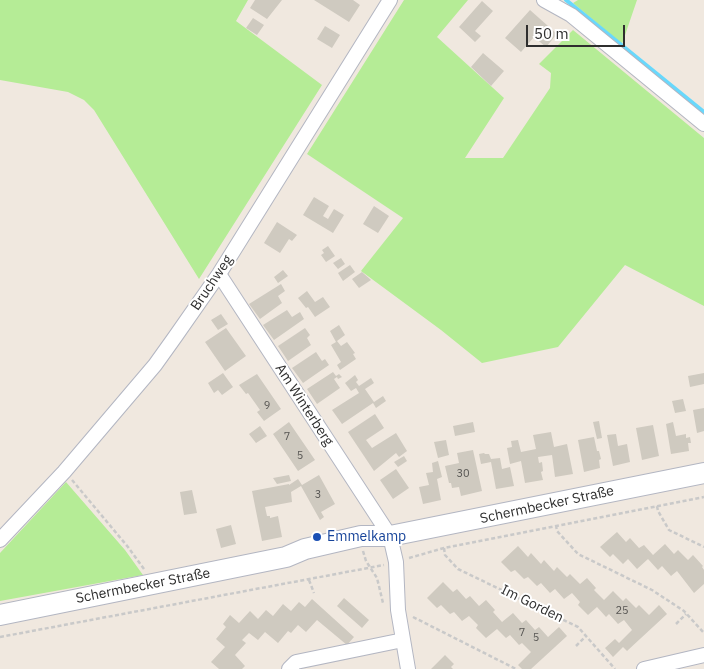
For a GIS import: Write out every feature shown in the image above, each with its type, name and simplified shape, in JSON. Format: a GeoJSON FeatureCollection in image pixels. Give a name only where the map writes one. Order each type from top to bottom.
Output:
{"type":"FeatureCollection","features":[{"type":"Feature","properties":{"kind":"main road","name":"Schermbecker Straße"},"geometry":{"type":"LineString","coordinates":[[0,615],[286,557],[305,549],[360,536],[390,536],[704,473]]}},
{"type":"Feature","properties":{"kind":"street","name":"Bruchweg"},"geometry":{"type":"LineString","coordinates":[[0,540],[64,472],[155,365],[219,274],[390,0]]}},
{"type":"Feature","properties":{"kind":"street"},"geometry":{"type":"LineString","coordinates":[[544,0],[571,15],[704,124]]}},
{"type":"Feature","properties":{"kind":"street","name":"Am Winterberg"},"geometry":{"type":"LineString","coordinates":[[219,274],[390,536]]}},
{"type":"Feature","properties":{"kind":"street"},"geometry":{"type":"LineString","coordinates":[[390,536],[396,562],[398,610],[408,669]]}},
{"type":"Feature","properties":{"kind":"street"},"geometry":{"type":"LineString","coordinates":[[289,669],[296,662],[403,640]]}},
{"type":"Feature","properties":{"kind":"street"},"geometry":{"type":"LineString","coordinates":[[644,669],[704,655]]}},
{"type":"Feature","properties":{"kind":"path"},"geometry":{"type":"LineString","coordinates":[[64,472],[128,547],[146,573],[151,584]]}},
{"type":"Feature","properties":{"kind":"path"},"geometry":{"type":"LineString","coordinates":[[396,562],[444,548],[704,497]]}},
{"type":"Feature","properties":{"kind":"path"},"geometry":{"type":"LineString","coordinates":[[657,506],[669,530],[704,547]]}},
{"type":"Feature","properties":{"kind":"path"},"geometry":{"type":"LineString","coordinates":[[556,526],[557,532],[578,554],[652,590],[686,614],[704,633]]}},
{"type":"Feature","properties":{"kind":"path","name":"Im Gorden"},"geometry":{"type":"LineString","coordinates":[[444,548],[446,555],[458,569],[578,627],[615,669]]}},
{"type":"Feature","properties":{"kind":"path"},"geometry":{"type":"LineString","coordinates":[[0,637],[370,568]]}},
{"type":"Feature","properties":{"kind":"path"},"geometry":{"type":"LineString","coordinates":[[309,580],[314,593]]}},
{"type":"Feature","properties":{"kind":"path"},"geometry":{"type":"LineString","coordinates":[[398,610],[516,669]]}},
{"type":"Feature","properties":{"kind":"path"},"geometry":{"type":"LineString","coordinates":[[676,624],[686,614]]}},
{"type":"Feature","properties":{"kind":"path"},"geometry":{"type":"LineString","coordinates":[[576,646],[586,636]]}},
{"type":"Feature","properties":{"kind":"green space"},"geometry":{"type":"Polygon","coordinates":[[[0,0],[248,0],[236,21],[322,85],[199,279],[94,110],[84,100],[68,92],[0,80],[0,0]]]}},
{"type":"Feature","properties":{"kind":"green space"},"geometry":{"type":"Polygon","coordinates":[[[404,0],[468,0],[437,37],[504,98],[465,158],[503,158],[550,88],[551,73],[539,64],[573,30],[704,138],[704,306],[625,265],[558,347],[482,363],[361,271],[403,218],[307,154],[404,0]]]}},
{"type":"Feature","properties":{"kind":"green space"},"geometry":{"type":"Polygon","coordinates":[[[578,0],[637,0],[622,44],[573,3],[578,0]]]}},
{"type":"Feature","properties":{"kind":"green space"},"geometry":{"type":"Polygon","coordinates":[[[66,482],[125,550],[143,575],[0,601],[0,553],[66,482]]]}},
{"type":"Feature","properties":{"kind":"building"},"geometry":{"type":"Polygon","coordinates":[[[255,0],[282,0],[267,19],[250,8],[255,0]]]}},
{"type":"Feature","properties":{"kind":"building"},"geometry":{"type":"Polygon","coordinates":[[[314,0],[353,0],[360,5],[349,22],[314,0]]]}},
{"type":"Feature","properties":{"kind":"building"},"geometry":{"type":"Polygon","coordinates":[[[482,1],[493,11],[475,31],[481,36],[475,42],[459,27],[482,1]]]}},
{"type":"Feature","properties":{"kind":"building"},"geometry":{"type":"Polygon","coordinates":[[[530,10],[557,34],[546,47],[534,37],[521,52],[505,38],[530,10]]]}},
{"type":"Feature","properties":{"kind":"building"},"geometry":{"type":"Polygon","coordinates":[[[253,18],[264,25],[257,35],[246,28],[253,18]]]}},
{"type":"Feature","properties":{"kind":"building"},"geometry":{"type":"Polygon","coordinates":[[[325,26],[340,35],[332,48],[317,39],[325,26]]]}},
{"type":"Feature","properties":{"kind":"building"},"geometry":{"type":"Polygon","coordinates":[[[483,53],[504,71],[491,86],[471,67],[483,53]]]}},
{"type":"Feature","properties":{"kind":"building"},"geometry":{"type":"Polygon","coordinates":[[[314,197],[329,206],[323,216],[328,219],[334,209],[344,215],[333,233],[303,215],[314,197]]]}},
{"type":"Feature","properties":{"kind":"building"},"geometry":{"type":"Polygon","coordinates":[[[374,206],[389,216],[378,233],[363,224],[374,206]]]}},
{"type":"Feature","properties":{"kind":"building"},"geometry":{"type":"Polygon","coordinates":[[[277,222],[297,235],[292,241],[289,239],[280,253],[264,243],[277,222]]]}},
{"type":"Feature","properties":{"kind":"building"},"geometry":{"type":"Polygon","coordinates":[[[328,246],[335,256],[326,262],[321,255],[324,253],[322,250],[328,246]]]}},
{"type":"Feature","properties":{"kind":"building"},"geometry":{"type":"Polygon","coordinates":[[[341,258],[345,264],[338,269],[333,263],[341,258]]]}},
{"type":"Feature","properties":{"kind":"building"},"geometry":{"type":"Polygon","coordinates":[[[350,265],[355,272],[343,281],[338,273],[350,265]]]}},
{"type":"Feature","properties":{"kind":"building"},"geometry":{"type":"Polygon","coordinates":[[[283,270],[288,276],[278,283],[274,277],[283,270]]]}},
{"type":"Feature","properties":{"kind":"building"},"geometry":{"type":"Polygon","coordinates":[[[362,272],[371,280],[359,288],[352,279],[362,272]]]}},
{"type":"Feature","properties":{"kind":"building"},"geometry":{"type":"Polygon","coordinates":[[[281,284],[285,291],[278,296],[282,303],[260,319],[249,304],[281,284]]]}},
{"type":"Feature","properties":{"kind":"building"},"geometry":{"type":"Polygon","coordinates":[[[307,291],[315,302],[323,297],[330,307],[315,317],[298,298],[307,291]]]}},
{"type":"Feature","properties":{"kind":"building"},"geometry":{"type":"Polygon","coordinates":[[[287,310],[292,317],[300,312],[304,319],[274,340],[263,325],[287,310]]]}},
{"type":"Feature","properties":{"kind":"building"},"geometry":{"type":"Polygon","coordinates":[[[221,314],[228,324],[218,330],[211,320],[221,314]]]}},
{"type":"Feature","properties":{"kind":"building"},"geometry":{"type":"Polygon","coordinates":[[[339,325],[345,335],[337,341],[341,346],[347,342],[355,353],[353,354],[356,359],[340,370],[337,365],[341,362],[331,345],[336,342],[330,331],[339,325]]]}},
{"type":"Feature","properties":{"kind":"building"},"geometry":{"type":"Polygon","coordinates":[[[226,328],[246,356],[225,371],[205,342],[226,328]]]}},
{"type":"Feature","properties":{"kind":"building"},"geometry":{"type":"Polygon","coordinates":[[[305,328],[310,335],[307,338],[311,345],[288,361],[278,346],[305,328]]]}},
{"type":"Feature","properties":{"kind":"building"},"geometry":{"type":"Polygon","coordinates":[[[316,352],[322,361],[325,359],[329,365],[303,383],[292,368],[316,352]]]}},
{"type":"Feature","properties":{"kind":"building"},"geometry":{"type":"Polygon","coordinates":[[[333,372],[336,376],[339,374],[342,377],[334,379],[340,388],[317,404],[307,389],[333,372]]]}},
{"type":"Feature","properties":{"kind":"building"},"geometry":{"type":"Polygon","coordinates":[[[223,373],[233,387],[222,395],[218,390],[214,393],[208,383],[223,373]]]}},
{"type":"Feature","properties":{"kind":"building"},"geometry":{"type":"Polygon","coordinates":[[[704,373],[704,384],[690,387],[688,376],[704,373]]]}},
{"type":"Feature","properties":{"kind":"building"},"geometry":{"type":"Polygon","coordinates":[[[257,374],[281,409],[264,421],[257,412],[260,410],[248,393],[246,394],[239,385],[257,374]]]}},
{"type":"Feature","properties":{"kind":"building"},"geometry":{"type":"Polygon","coordinates":[[[355,375],[359,386],[371,378],[374,383],[365,389],[374,402],[383,396],[386,401],[376,408],[373,403],[342,424],[332,410],[359,393],[356,388],[351,391],[345,383],[355,375]]]}},
{"type":"Feature","properties":{"kind":"building"},"geometry":{"type":"Polygon","coordinates":[[[683,399],[686,411],[675,413],[672,401],[683,399]]]}},
{"type":"Feature","properties":{"kind":"building"},"geometry":{"type":"Polygon","coordinates":[[[704,408],[704,431],[697,433],[693,410],[704,408]]]}},
{"type":"Feature","properties":{"kind":"building"},"geometry":{"type":"Polygon","coordinates":[[[375,414],[384,428],[366,440],[372,448],[396,433],[407,451],[399,457],[396,453],[374,471],[348,432],[375,414]]]}},
{"type":"Feature","properties":{"kind":"building"},"geometry":{"type":"Polygon","coordinates":[[[599,421],[602,438],[597,439],[593,422],[599,421]]]}},
{"type":"Feature","properties":{"kind":"building"},"geometry":{"type":"Polygon","coordinates":[[[289,422],[315,460],[298,471],[273,434],[289,422]]]}},
{"type":"Feature","properties":{"kind":"building"},"geometry":{"type":"Polygon","coordinates":[[[473,422],[475,432],[455,436],[453,426],[473,422]]]}},
{"type":"Feature","properties":{"kind":"building"},"geometry":{"type":"Polygon","coordinates":[[[673,422],[676,436],[686,434],[686,438],[690,437],[691,443],[688,443],[689,451],[671,454],[666,424],[673,422]]]}},
{"type":"Feature","properties":{"kind":"building"},"geometry":{"type":"Polygon","coordinates":[[[653,425],[659,456],[642,460],[636,428],[653,425]]]}},
{"type":"Feature","properties":{"kind":"building"},"geometry":{"type":"Polygon","coordinates":[[[260,426],[267,436],[256,443],[249,434],[260,426]]]}},
{"type":"Feature","properties":{"kind":"building"},"geometry":{"type":"Polygon","coordinates":[[[551,432],[554,447],[567,444],[573,474],[555,477],[552,455],[538,457],[539,463],[542,462],[543,471],[541,472],[543,480],[525,483],[521,461],[510,464],[507,448],[512,447],[511,441],[518,440],[521,452],[536,449],[533,435],[551,432]]]}},
{"type":"Feature","properties":{"kind":"building"},"geometry":{"type":"Polygon","coordinates":[[[616,434],[618,446],[627,444],[630,462],[613,466],[607,435],[616,434]]]}},
{"type":"Feature","properties":{"kind":"building"},"geometry":{"type":"Polygon","coordinates":[[[594,437],[601,459],[599,460],[600,468],[584,472],[578,440],[594,437]]]}},
{"type":"Feature","properties":{"kind":"building"},"geometry":{"type":"Polygon","coordinates":[[[446,440],[449,455],[438,458],[434,442],[446,440]]]}},
{"type":"Feature","properties":{"kind":"building"},"geometry":{"type":"Polygon","coordinates":[[[473,450],[482,491],[461,496],[459,487],[452,488],[451,483],[449,483],[445,466],[459,463],[457,453],[473,450]]]}},
{"type":"Feature","properties":{"kind":"building"},"geometry":{"type":"Polygon","coordinates":[[[479,454],[489,454],[491,459],[500,458],[502,469],[510,467],[514,486],[496,489],[491,462],[481,464],[479,454]]]}},
{"type":"Feature","properties":{"kind":"building"},"geometry":{"type":"Polygon","coordinates":[[[404,456],[407,461],[398,467],[394,462],[404,456]]]}},
{"type":"Feature","properties":{"kind":"building"},"geometry":{"type":"Polygon","coordinates":[[[438,461],[442,477],[437,479],[441,500],[423,504],[419,487],[429,485],[426,473],[433,472],[432,463],[438,461]]]}},
{"type":"Feature","properties":{"kind":"building"},"geometry":{"type":"Polygon","coordinates":[[[396,469],[409,488],[393,499],[380,480],[396,469]]]}},
{"type":"Feature","properties":{"kind":"building"},"geometry":{"type":"Polygon","coordinates":[[[289,475],[291,481],[277,484],[273,478],[289,475]]]}},
{"type":"Feature","properties":{"kind":"building"},"geometry":{"type":"Polygon","coordinates":[[[319,475],[335,504],[321,512],[324,517],[320,520],[301,486],[291,492],[292,502],[265,507],[267,516],[270,516],[270,518],[278,516],[282,537],[262,541],[252,491],[289,485],[298,479],[302,485],[319,475]]]}},
{"type":"Feature","properties":{"kind":"building"},"geometry":{"type":"Polygon","coordinates":[[[192,490],[197,513],[184,515],[180,492],[192,490]]]}},
{"type":"Feature","properties":{"kind":"building"},"geometry":{"type":"Polygon","coordinates":[[[231,525],[236,544],[221,548],[216,529],[231,525]]]}},
{"type":"Feature","properties":{"kind":"building"},"geometry":{"type":"Polygon","coordinates":[[[617,532],[626,542],[630,538],[639,548],[644,545],[653,555],[665,544],[674,554],[678,550],[688,560],[693,555],[703,566],[704,584],[694,593],[677,571],[671,576],[662,566],[658,570],[648,559],[637,569],[628,559],[623,564],[613,554],[610,557],[600,547],[617,532]]]}},
{"type":"Feature","properties":{"kind":"building"},"geometry":{"type":"Polygon","coordinates":[[[518,546],[528,557],[531,553],[541,564],[544,560],[554,571],[557,567],[567,577],[570,574],[580,584],[587,578],[596,588],[594,590],[604,600],[613,591],[623,601],[626,598],[636,608],[639,605],[649,615],[659,605],[667,614],[627,651],[623,647],[613,657],[605,648],[615,639],[619,643],[632,630],[624,620],[618,624],[609,614],[606,617],[597,607],[588,615],[578,605],[580,602],[572,593],[564,599],[555,589],[550,593],[541,583],[537,586],[528,577],[524,579],[515,570],[511,572],[501,562],[518,546]]]}},
{"type":"Feature","properties":{"kind":"building"},"geometry":{"type":"Polygon","coordinates":[[[443,582],[453,592],[457,589],[466,599],[470,596],[479,606],[486,600],[502,622],[513,613],[522,623],[526,620],[535,630],[539,627],[548,637],[559,627],[567,636],[531,669],[522,669],[518,665],[531,652],[522,643],[519,645],[510,635],[506,638],[497,629],[486,638],[476,628],[478,625],[469,616],[462,621],[454,612],[450,614],[441,605],[437,608],[427,598],[443,582]]]}},
{"type":"Feature","properties":{"kind":"building"},"geometry":{"type":"Polygon","coordinates":[[[344,598],[369,620],[362,628],[337,606],[344,598]]]}},
{"type":"Feature","properties":{"kind":"building"},"geometry":{"type":"Polygon","coordinates":[[[312,599],[354,637],[347,645],[317,620],[306,632],[298,625],[291,633],[288,631],[278,643],[265,632],[258,640],[249,633],[242,640],[246,643],[235,655],[245,666],[242,669],[219,669],[211,662],[225,647],[216,639],[226,627],[223,624],[230,615],[239,623],[250,611],[258,619],[266,610],[273,616],[283,604],[291,611],[299,602],[305,607],[312,599]]]}},
{"type":"Feature","properties":{"kind":"building"},"geometry":{"type":"Polygon","coordinates":[[[445,655],[454,664],[451,667],[453,669],[431,669],[445,655]]]}},
{"type":"Feature","properties":{"kind":"waterway"},"geometry":{"type":"LineString","coordinates":[[566,0],[704,112]]}},
{"type":"Feature","properties":{"kind":"place","name":"Emmelkamp"},"geometry":{"type":"Point","coordinates":[317,537]}}]}
